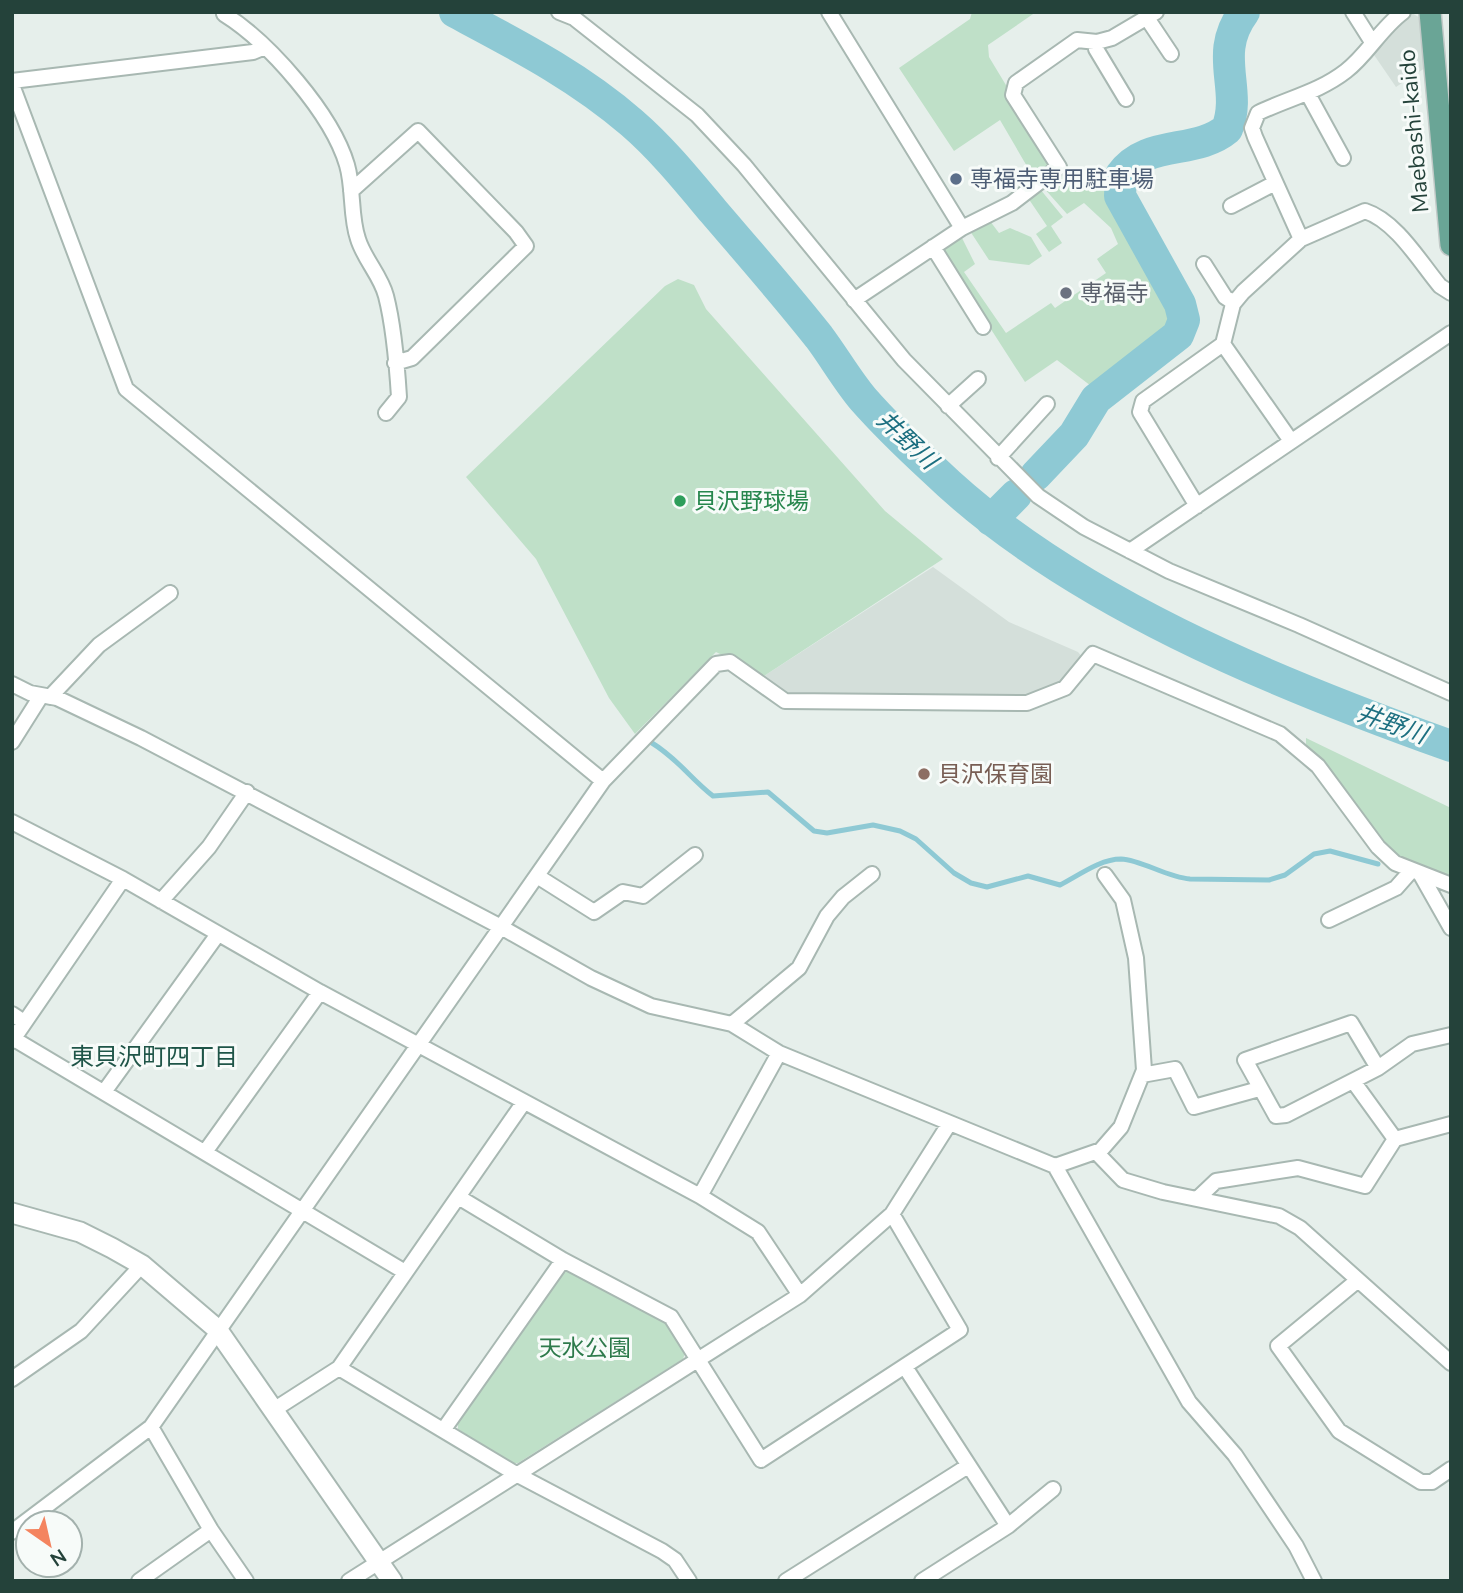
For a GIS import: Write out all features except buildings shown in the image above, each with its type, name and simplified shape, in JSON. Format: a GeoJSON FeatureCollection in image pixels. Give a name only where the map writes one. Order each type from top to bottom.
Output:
{"type":"FeatureCollection","features":[{"type":"Feature","properties":{"kind":"main road","name":"Maebashi-kaido"},"geometry":{"type":"LineString","coordinates":[[1430,12],[1451,245]]}},
{"type":"Feature","properties":{"kind":"street"},"geometry":{"type":"LineString","coordinates":[[559,12],[577,15],[697,115],[744,165],[854,300],[948,406],[998,458],[1057,510],[1130,551],[1451,693]]}},
{"type":"Feature","properties":{"kind":"street"},"geometry":{"type":"LineString","coordinates":[[829,12],[962,228]]}},
{"type":"Feature","properties":{"kind":"street"},"geometry":{"type":"LineString","coordinates":[[1353,12],[1372,43]]}},
{"type":"Feature","properties":{"kind":"street"},"geometry":{"type":"LineString","coordinates":[[1301,239],[1252,128],[1258,113],[1308,94],[1347,70],[1403,12]]}},
{"type":"Feature","properties":{"kind":"street"},"geometry":{"type":"LineString","coordinates":[[224,14],[248,29],[290,71],[340,145],[351,191],[356,236],[365,259],[386,294],[399,397],[386,413]]}},
{"type":"Feature","properties":{"kind":"street"},"geometry":{"type":"LineString","coordinates":[[854,300],[962,228],[1012,203],[1059,167],[1019,107],[1013,88],[1030,71],[1077,40],[1112,38],[1151,15],[1171,54]]}},
{"type":"Feature","properties":{"kind":"street"},"geometry":{"type":"LineString","coordinates":[[1095,41],[1096,49],[1126,99]]}},
{"type":"Feature","properties":{"kind":"street"},"geometry":{"type":"LineString","coordinates":[[265,47],[253,52],[12,83],[126,389],[603,781]]}},
{"type":"Feature","properties":{"kind":"street"},"geometry":{"type":"LineString","coordinates":[[1308,94],[1343,158]]}},
{"type":"Feature","properties":{"kind":"street"},"geometry":{"type":"LineString","coordinates":[[351,191],[418,131],[516,232],[526,247],[412,358],[395,363]]}},
{"type":"Feature","properties":{"kind":"street"},"geometry":{"type":"LineString","coordinates":[[1231,206],[1275,183]]}},
{"type":"Feature","properties":{"kind":"street"},"geometry":{"type":"LineString","coordinates":[[1197,506],[1140,412],[1140,407],[1143,401],[1223,344],[1234,303],[1301,239],[1344,218],[1365,211],[1375,214],[1387,224],[1440,286],[1451,293]]}},
{"type":"Feature","properties":{"kind":"street"},"geometry":{"type":"LineString","coordinates":[[933,247],[984,327]]}},
{"type":"Feature","properties":{"kind":"street"},"geometry":{"type":"LineString","coordinates":[[1204,264],[1216,286],[1234,303]]}},
{"type":"Feature","properties":{"kind":"street"},"geometry":{"type":"LineString","coordinates":[[1130,551],[1451,332]]}},
{"type":"Feature","properties":{"kind":"street"},"geometry":{"type":"LineString","coordinates":[[1223,344],[1291,441]]}},
{"type":"Feature","properties":{"kind":"street"},"geometry":{"type":"LineString","coordinates":[[948,406],[978,379]]}},
{"type":"Feature","properties":{"kind":"street"},"geometry":{"type":"LineString","coordinates":[[998,458],[1047,404]]}},
{"type":"Feature","properties":{"kind":"street"},"geometry":{"type":"LineString","coordinates":[[12,742],[46,696],[99,645],[170,593]]}},
{"type":"Feature","properties":{"kind":"street"},"geometry":{"type":"LineString","coordinates":[[12,1532],[151,1427],[603,781],[716,664],[730,662],[785,701],[1027,703],[1065,688],[1093,654],[1280,734],[1301,748],[1318,766],[1378,847],[1395,863],[1451,885]]}},
{"type":"Feature","properties":{"kind":"street"},"geometry":{"type":"LineString","coordinates":[[12,684],[141,738],[501,926],[591,978],[651,1006],[732,1024],[779,1053],[1055,1166],[1189,1402],[1235,1455],[1296,1546],[1314,1581]]}},
{"type":"Feature","properties":{"kind":"street"},"geometry":{"type":"LineString","coordinates":[[161,901],[209,847],[247,792]]}},
{"type":"Feature","properties":{"kind":"street"},"geometry":{"type":"LineString","coordinates":[[12,821],[123,879],[320,992],[420,1043],[700,1196],[758,1232],[800,1295]]}},
{"type":"Feature","properties":{"kind":"street"},"geometry":{"type":"LineString","coordinates":[[537,876],[594,912],[624,891],[643,896],[695,855]]}},
{"type":"Feature","properties":{"kind":"street"},"geometry":{"type":"LineString","coordinates":[[1329,920],[1396,888],[1416,873]]}},
{"type":"Feature","properties":{"kind":"street"},"geometry":{"type":"LineString","coordinates":[[1416,873],[1451,928]]}},
{"type":"Feature","properties":{"kind":"street"},"geometry":{"type":"LineString","coordinates":[[732,1024],[799,968],[827,916],[843,897],[872,874]]}},
{"type":"Feature","properties":{"kind":"street"},"geometry":{"type":"LineString","coordinates":[[1055,1166],[1096,1152],[1121,1127],[1142,1075],[1136,958],[1123,900],[1104,875]]}},
{"type":"Feature","properties":{"kind":"street"},"geometry":{"type":"LineString","coordinates":[[123,879],[18,1018],[13,1040],[405,1272]]}},
{"type":"Feature","properties":{"kind":"street"},"geometry":{"type":"LineString","coordinates":[[104,1093],[218,934]]}},
{"type":"Feature","properties":{"kind":"street"},"geometry":{"type":"LineString","coordinates":[[205,1152],[320,992]]}},
{"type":"Feature","properties":{"kind":"street"},"geometry":{"type":"LineString","coordinates":[[1378,1068],[1351,1023],[1245,1060],[1276,1116],[1286,1115],[1378,1068],[1412,1044],[1451,1035]]}},
{"type":"Feature","properties":{"kind":"street"},"geometry":{"type":"LineString","coordinates":[[700,1196],[779,1053]]}},
{"type":"Feature","properties":{"kind":"street"},"geometry":{"type":"LineString","coordinates":[[1142,1075],[1175,1069],[1194,1107],[1259,1089]]}},
{"type":"Feature","properties":{"kind":"street"},"geometry":{"type":"LineString","coordinates":[[1353,1081],[1395,1139]]}},
{"type":"Feature","properties":{"kind":"street"},"geometry":{"type":"LineString","coordinates":[[275,1409],[339,1368],[405,1272],[460,1199],[524,1102]]}},
{"type":"Feature","properties":{"kind":"street"},"geometry":{"type":"LineString","coordinates":[[349,1581],[800,1295],[892,1214],[949,1124]]}},
{"type":"Feature","properties":{"kind":"street"},"geometry":{"type":"LineString","coordinates":[[1197,1199],[1216,1181],[1298,1168],[1365,1186],[1395,1139],[1451,1124]]}},
{"type":"Feature","properties":{"kind":"street"},"geometry":{"type":"LineString","coordinates":[[1096,1152],[1123,1180],[1279,1216],[1300,1228],[1451,1363]]}},
{"type":"Feature","properties":{"kind":"street"},"geometry":{"type":"LineString","coordinates":[[460,1199],[563,1260],[671,1317],[761,1460],[960,1330],[892,1214]]}},
{"type":"Feature","properties":{"kind":"street"},"geometry":{"type":"LineString","coordinates":[[12,1213],[80,1231],[142,1265],[218,1329],[392,1581]]}},
{"type":"Feature","properties":{"kind":"street"},"geometry":{"type":"LineString","coordinates":[[444,1429],[563,1260]]}},
{"type":"Feature","properties":{"kind":"street"},"geometry":{"type":"LineString","coordinates":[[14,1373],[82,1331],[142,1265]]}},
{"type":"Feature","properties":{"kind":"street"},"geometry":{"type":"LineString","coordinates":[[1358,1280],[1278,1346],[1339,1431],[1421,1482],[1432,1482],[1451,1469]]}},
{"type":"Feature","properties":{"kind":"street"},"geometry":{"type":"LineString","coordinates":[[905,1367],[1008,1526]]}},
{"type":"Feature","properties":{"kind":"street"},"geometry":{"type":"LineString","coordinates":[[339,1368],[516,1474],[662,1551],[675,1560],[689,1581]]}},
{"type":"Feature","properties":{"kind":"street"},"geometry":{"type":"LineString","coordinates":[[151,1427],[211,1530],[246,1581]]}},
{"type":"Feature","properties":{"kind":"street"},"geometry":{"type":"LineString","coordinates":[[786,1581],[968,1466]]}},
{"type":"Feature","properties":{"kind":"street"},"geometry":{"type":"LineString","coordinates":[[922,1581],[1008,1526],[1053,1489]]}},
{"type":"Feature","properties":{"kind":"street"},"geometry":{"type":"LineString","coordinates":[[139,1581],[211,1530]]}},
{"type":"Feature","properties":{"kind":"shaded area"},"geometry":{"type":"Polygon","coordinates":[[[1412,13],[1420,18],[1425,68],[1396,87],[1372,52],[1396,23],[1412,13]]]}},
{"type":"Feature","properties":{"kind":"shaded area"},"geometry":{"type":"Polygon","coordinates":[[[933,567],[1009,622],[1078,652],[1082,657],[1058,686],[1024,698],[786,697],[764,676],[933,567]]]}},
{"type":"Feature","properties":{"kind":"green space"},"geometry":{"type":"Polygon","coordinates":[[[972,12],[1036,12],[988,45],[989,57],[1053,163],[1035,180],[1000,120],[954,151],[899,68],[970,19],[972,12]]]}},
{"type":"Feature","properties":{"kind":"green space"},"geometry":{"type":"Polygon","coordinates":[[[1061,172],[1110,189],[1115,205],[1173,309],[1168,330],[1095,389],[1057,360],[1025,382],[940,250],[961,236],[975,264],[964,272],[1006,333],[1051,303],[1055,308],[1106,273],[1097,259],[1118,244],[1111,228],[1084,203],[1067,214],[1043,187],[1061,172]]]}},
{"type":"Feature","properties":{"kind":"green space"},"geometry":{"type":"Polygon","coordinates":[[[1040,189],[1063,217],[1051,226],[1062,243],[1049,252],[1036,234],[1047,226],[1028,198],[1040,189]]]}},
{"type":"Feature","properties":{"kind":"green space"},"geometry":{"type":"Polygon","coordinates":[[[990,221],[999,233],[1010,228],[1031,237],[1042,256],[1029,265],[989,260],[970,231],[990,221]]]}},
{"type":"Feature","properties":{"kind":"green space","name":"貝沢野球場"},"geometry":{"type":"Polygon","coordinates":[[[678,279],[694,285],[706,309],[885,511],[943,559],[764,676],[716,652],[635,734],[609,698],[536,559],[466,477],[665,286],[678,279]]]}},
{"type":"Feature","properties":{"kind":"green space"},"geometry":{"type":"Polygon","coordinates":[[[1306,738],[1451,808],[1451,876],[1417,866],[1392,852],[1306,744],[1306,738]]]}},
{"type":"Feature","properties":{"kind":"green space","name":"天水公園"},"geometry":{"type":"Polygon","coordinates":[[[572,1270],[668,1325],[685,1353],[683,1359],[518,1463],[510,1463],[458,1429],[458,1421],[563,1273],[572,1270]]]}},
{"type":"Feature","properties":{"kind":"waterway","name":"井野川"},"geometry":{"type":"LineString","coordinates":[[455,12],[569,76],[643,133],[684,176],[793,305],[871,408],[926,462],[989,517],[1048,560],[1178,634],[1316,695],[1451,746]]}},
{"type":"Feature","properties":{"kind":"waterway"},"geometry":{"type":"LineString","coordinates":[[1036,475],[1074,435],[1096,399],[1178,335],[1184,320],[1180,304],[1120,196],[1121,175],[1131,164],[1144,156],[1201,142],[1227,129],[1232,99],[1230,43],[1244,12]]}},
{"type":"Feature","properties":{"kind":"waterway"},"geometry":{"type":"LineString","coordinates":[[991,520],[1016,495]]}},
{"type":"Feature","properties":{"kind":"waterway"},"geometry":{"type":"LineString","coordinates":[[652,743],[713,796],[768,792],[814,831],[827,833],[873,825],[900,831],[916,839],[954,873],[971,883],[987,887],[1028,876],[1060,885],[1097,865],[1121,859],[1190,879],[1269,880],[1285,875],[1314,854],[1330,851],[1378,864]]}},
{"type":"Feature","properties":{"kind":"place","name":"専福寺専用駐車場"},"geometry":{"type":"Point","coordinates":[956,179]}},
{"type":"Feature","properties":{"kind":"place","name":"専福寺"},"geometry":{"type":"Point","coordinates":[1066,293]}},
{"type":"Feature","properties":{"kind":"place","name":"貝沢野球場"},"geometry":{"type":"Point","coordinates":[680,501]}},
{"type":"Feature","properties":{"kind":"place","name":"貝沢保育園"},"geometry":{"type":"Point","coordinates":[924,774]}},
{"type":"Feature","properties":{"kind":"district","name":"東貝沢町四丁目"},"geometry":{"type":"Point","coordinates":[154,1057]}}]}
